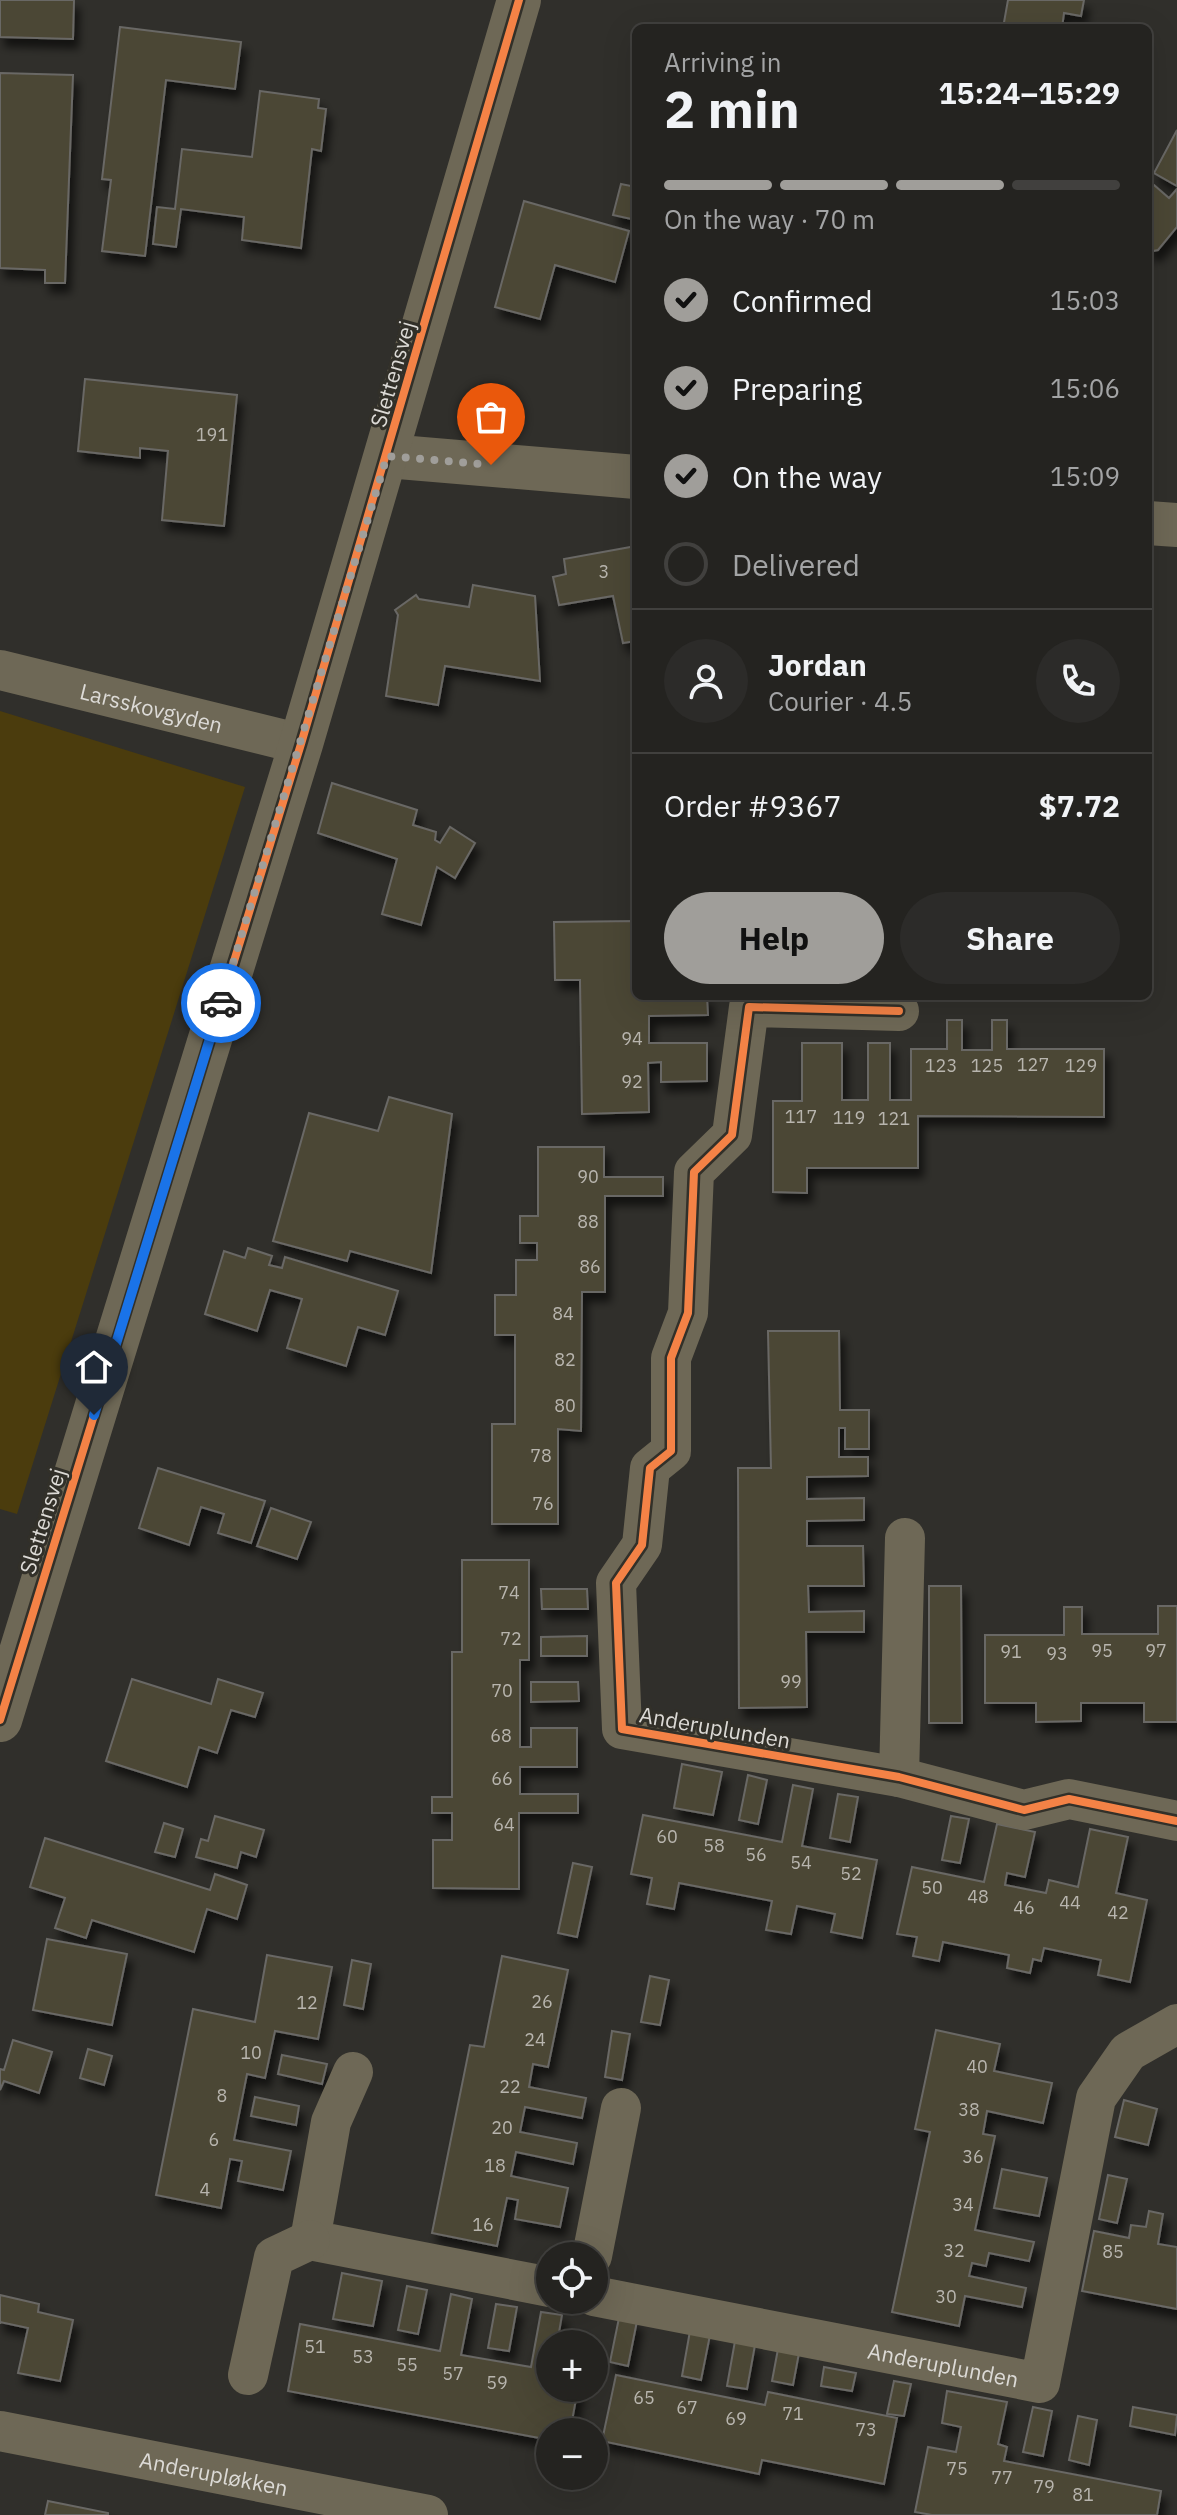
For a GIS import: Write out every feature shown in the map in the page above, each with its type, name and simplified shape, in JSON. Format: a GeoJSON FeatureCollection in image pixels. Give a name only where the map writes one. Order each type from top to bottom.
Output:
{"type":"FeatureCollection","features":[{"type":"Feature","properties":{"kind":"street","name":"Slettensvej"},"geometry":{"type":"LineString","coordinates":[[0,1720],[301,744],[519,0]]}},
{"type":"Feature","properties":{"kind":"street"},"geometry":{"type":"LineString","coordinates":[[387,456],[632,477]]}},
{"type":"Feature","properties":{"kind":"street"},"geometry":{"type":"LineString","coordinates":[[1152,523],[1177,525]]}},
{"type":"Feature","properties":{"kind":"street","name":"Larsskovgyden"},"geometry":{"type":"LineString","coordinates":[[0,670],[301,744]]}},
{"type":"Feature","properties":{"kind":"street","name":"Anderuplunden"},"geometry":{"type":"LineString","coordinates":[[899,1011],[749,1007],[732,1135],[694,1172],[688,1313],[671,1358],[671,1451],[650,1468],[642,1545],[616,1583],[622,1729],[899,1777],[1024,1810],[1069,1799],[1177,1821]]}},
{"type":"Feature","properties":{"kind":"street"},"geometry":{"type":"LineString","coordinates":[[899,1777],[905,1538]]}},
{"type":"Feature","properties":{"kind":"street","name":"Anderuplunden"},"geometry":{"type":"LineString","coordinates":[[608,2299],[1040,2383],[1096,2098],[1128,2052],[1177,2024]]}},
{"type":"Feature","properties":{"kind":"street"},"geometry":{"type":"LineString","coordinates":[[310,2240],[331,2122],[353,2072]]}},
{"type":"Feature","properties":{"kind":"street"},"geometry":{"type":"LineString","coordinates":[[595,2242],[621,2108]]}},
{"type":"Feature","properties":{"kind":"street"},"geometry":{"type":"LineString","coordinates":[[248,2375],[274,2257],[310,2240],[536,2284]]}},
{"type":"Feature","properties":{"kind":"street","name":"Anderupløkken"},"geometry":{"type":"LineString","coordinates":[[0,2431],[428,2515]]}},
{"type":"Feature","properties":{"kind":"shaded area"},"geometry":{"type":"Polygon","coordinates":[[[0,711],[245,787],[17,1514],[0,1509],[0,711]]]}},
{"type":"Feature","properties":{"kind":"building"},"geometry":{"type":"Polygon","coordinates":[[[0,0],[74,0],[73,39],[0,37],[0,0]]]}},
{"type":"Feature","properties":{"kind":"building"},"geometry":{"type":"Polygon","coordinates":[[[1008,0],[1084,0],[1081,16],[1064,13],[1063,24],[1004,24],[1008,0]]]}},
{"type":"Feature","properties":{"kind":"building"},"geometry":{"type":"Polygon","coordinates":[[[120,27],[241,42],[235,89],[166,80],[145,256],[102,251],[111,180],[102,179],[120,27]]]}},
{"type":"Feature","properties":{"kind":"building"},"geometry":{"type":"Polygon","coordinates":[[[0,73],[73,75],[65,283],[45,283],[45,270],[0,268],[0,73]]]}},
{"type":"Feature","properties":{"kind":"building"},"geometry":{"type":"Polygon","coordinates":[[[260,91],[319,99],[318,108],[326,109],[321,151],[312,149],[301,248],[242,240],[244,217],[181,209],[176,247],[153,244],[157,207],[175,209],[182,149],[252,157],[260,91]]]}},
{"type":"Feature","properties":{"kind":"building"},"geometry":{"type":"Polygon","coordinates":[[[1177,130],[1177,186],[1154,173],[1177,130]]]}},
{"type":"Feature","properties":{"kind":"building"},"geometry":{"type":"Polygon","coordinates":[[[621,184],[632,186],[632,219],[613,215],[621,184]]]}},
{"type":"Feature","properties":{"kind":"building"},"geometry":{"type":"Polygon","coordinates":[[[1152,185],[1169,198],[1177,189],[1177,227],[1158,250],[1152,251],[1152,185]]]}},
{"type":"Feature","properties":{"kind":"building"},"geometry":{"type":"Polygon","coordinates":[[[524,201],[629,231],[615,282],[555,265],[540,319],[495,307],[524,201]]]}},
{"type":"Feature","properties":{"kind":"building"},"geometry":{"type":"Polygon","coordinates":[[[85,379],[237,395],[224,526],[162,520],[168,451],[140,448],[140,458],[78,451],[85,379]]]}},
{"type":"Feature","properties":{"kind":"building"},"geometry":{"type":"Polygon","coordinates":[[[632,547],[632,642],[623,643],[613,596],[559,605],[553,577],[566,574],[564,559],[632,547]]]}},
{"type":"Feature","properties":{"kind":"building"},"geometry":{"type":"Polygon","coordinates":[[[473,585],[535,596],[540,681],[445,666],[438,705],[386,696],[398,615],[395,610],[416,595],[419,599],[469,607],[473,585]]]}},
{"type":"Feature","properties":{"kind":"building"},"geometry":{"type":"Polygon","coordinates":[[[332,783],[417,810],[413,825],[436,832],[435,840],[440,843],[450,827],[475,843],[455,878],[437,867],[421,925],[382,914],[397,859],[318,833],[332,783]]]}},
{"type":"Feature","properties":{"kind":"building"},"geometry":{"type":"Polygon","coordinates":[[[632,921],[632,1000],[707,1000],[708,1015],[649,1016],[649,1043],[707,1043],[707,1081],[661,1082],[661,1062],[648,1063],[649,1112],[582,1114],[580,980],[555,980],[554,922],[632,921]]]}},
{"type":"Feature","properties":{"kind":"building"},"geometry":{"type":"Polygon","coordinates":[[[947,1020],[962,1020],[962,1050],[992,1050],[992,1020],[1007,1020],[1007,1049],[1104,1049],[1104,1117],[918,1116],[918,1168],[807,1168],[807,1193],[773,1192],[773,1101],[802,1101],[802,1043],[842,1043],[842,1100],[868,1100],[868,1043],[890,1043],[890,1100],[911,1100],[911,1049],[947,1049],[947,1020]]]}},
{"type":"Feature","properties":{"kind":"building"},"geometry":{"type":"Polygon","coordinates":[[[389,1097],[452,1114],[431,1273],[350,1251],[347,1261],[273,1241],[309,1113],[378,1131],[389,1097]]]}},
{"type":"Feature","properties":{"kind":"building"},"geometry":{"type":"Polygon","coordinates":[[[538,1147],[604,1147],[604,1177],[663,1177],[663,1196],[605,1196],[605,1292],[582,1292],[581,1431],[558,1429],[558,1524],[492,1524],[492,1424],[515,1424],[515,1335],[495,1335],[495,1295],[516,1295],[516,1260],[537,1260],[537,1243],[520,1243],[520,1216],[538,1216],[538,1147]]]}},
{"type":"Feature","properties":{"kind":"building"},"geometry":{"type":"Polygon","coordinates":[[[248,1248],[272,1256],[269,1265],[282,1268],[285,1257],[398,1291],[385,1335],[358,1327],[346,1366],[287,1348],[302,1299],[270,1290],[257,1331],[205,1314],[224,1251],[245,1258],[248,1248]]]}},
{"type":"Feature","properties":{"kind":"building"},"geometry":{"type":"Polygon","coordinates":[[[768,1331],[839,1331],[840,1410],[869,1410],[869,1449],[845,1449],[845,1428],[839,1428],[839,1457],[868,1457],[868,1476],[807,1477],[807,1499],[864,1498],[864,1520],[807,1521],[807,1546],[863,1546],[864,1586],[808,1586],[809,1612],[864,1611],[864,1632],[806,1632],[807,1707],[739,1708],[738,1468],[771,1468],[768,1331]]]}},
{"type":"Feature","properties":{"kind":"building"},"geometry":{"type":"Polygon","coordinates":[[[158,1468],[265,1501],[251,1543],[218,1533],[224,1514],[201,1507],[189,1545],[139,1528],[158,1468]]]}},
{"type":"Feature","properties":{"kind":"building"},"geometry":{"type":"Polygon","coordinates":[[[271,1508],[311,1522],[297,1559],[257,1546],[271,1508]]]}},
{"type":"Feature","properties":{"kind":"building"},"geometry":{"type":"Polygon","coordinates":[[[462,1560],[529,1560],[529,1660],[520,1660],[520,1747],[531,1747],[531,1728],[577,1728],[577,1767],[520,1767],[520,1794],[578,1794],[578,1813],[519,1813],[519,1889],[433,1888],[433,1840],[452,1840],[452,1813],[432,1813],[432,1797],[452,1797],[452,1652],[462,1652],[462,1560]]]}},
{"type":"Feature","properties":{"kind":"building"},"geometry":{"type":"Polygon","coordinates":[[[929,1586],[961,1586],[962,1723],[929,1723],[929,1586]]]}},
{"type":"Feature","properties":{"kind":"building"},"geometry":{"type":"Polygon","coordinates":[[[541,1589],[587,1589],[588,1609],[542,1609],[541,1589]]]}},
{"type":"Feature","properties":{"kind":"building"},"geometry":{"type":"Polygon","coordinates":[[[1158,1606],[1177,1606],[1177,1722],[1144,1722],[1144,1703],[1081,1703],[1081,1721],[1036,1722],[1036,1703],[985,1703],[985,1635],[1064,1635],[1064,1607],[1082,1607],[1082,1634],[1158,1634],[1158,1606]]]}},
{"type":"Feature","properties":{"kind":"building"},"geometry":{"type":"Polygon","coordinates":[[[587,1636],[587,1656],[541,1656],[541,1637],[587,1636]]]}},
{"type":"Feature","properties":{"kind":"building"},"geometry":{"type":"Polygon","coordinates":[[[132,1679],[211,1704],[218,1679],[263,1693],[255,1717],[231,1710],[217,1753],[199,1747],[187,1787],[106,1761],[132,1679]]]}},
{"type":"Feature","properties":{"kind":"building"},"geometry":{"type":"Polygon","coordinates":[[[531,1682],[578,1682],[579,1701],[531,1702],[531,1682]]]}},
{"type":"Feature","properties":{"kind":"building"},"geometry":{"type":"Polygon","coordinates":[[[682,1764],[722,1772],[713,1815],[674,1808],[682,1764]]]}},
{"type":"Feature","properties":{"kind":"building"},"geometry":{"type":"Polygon","coordinates":[[[748,1775],[767,1780],[758,1824],[739,1820],[748,1775]]]}},
{"type":"Feature","properties":{"kind":"building"},"geometry":{"type":"Polygon","coordinates":[[[793,1785],[813,1789],[802,1846],[877,1860],[862,1938],[831,1932],[835,1914],[797,1906],[791,1934],[766,1930],[772,1901],[679,1883],[674,1909],[647,1904],[652,1878],[631,1874],[643,1815],[782,1842],[793,1785]]]}},
{"type":"Feature","properties":{"kind":"building"},"geometry":{"type":"Polygon","coordinates":[[[838,1794],[858,1797],[850,1842],[830,1838],[838,1794]]]}},
{"type":"Feature","properties":{"kind":"building"},"geometry":{"type":"Polygon","coordinates":[[[215,1816],[264,1830],[256,1857],[241,1852],[237,1868],[196,1857],[201,1839],[208,1841],[215,1816]]]}},
{"type":"Feature","properties":{"kind":"building"},"geometry":{"type":"Polygon","coordinates":[[[951,1816],[969,1819],[960,1863],[942,1860],[951,1816]]]}},
{"type":"Feature","properties":{"kind":"building"},"geometry":{"type":"Polygon","coordinates":[[[164,1823],[183,1829],[175,1857],[155,1852],[164,1823]]]}},
{"type":"Feature","properties":{"kind":"building"},"geometry":{"type":"Polygon","coordinates":[[[997,1824],[1035,1832],[1025,1877],[1007,1873],[1005,1885],[1046,1893],[1049,1880],[1078,1887],[1090,1829],[1128,1837],[1116,1893],[1147,1900],[1130,1982],[1098,1975],[1101,1960],[1044,1948],[1041,1961],[1033,1959],[1030,1973],[1007,1968],[1009,1955],[943,1942],[939,1961],[913,1956],[917,1937],[897,1934],[912,1867],[984,1882],[997,1824]]]}},
{"type":"Feature","properties":{"kind":"building"},"geometry":{"type":"Polygon","coordinates":[[[45,1838],[210,1890],[215,1874],[247,1885],[237,1919],[207,1909],[194,1952],[92,1920],[86,1938],[55,1928],[65,1898],[30,1887],[45,1838]]]}},
{"type":"Feature","properties":{"kind":"building"},"geometry":{"type":"Polygon","coordinates":[[[573,1863],[592,1867],[577,1937],[558,1933],[573,1863]]]}},
{"type":"Feature","properties":{"kind":"building"},"geometry":{"type":"Polygon","coordinates":[[[47,1939],[127,1954],[112,2025],[33,2010],[47,1939]]]}},
{"type":"Feature","properties":{"kind":"building"},"geometry":{"type":"Polygon","coordinates":[[[267,1955],[332,1967],[318,2039],[275,2031],[265,2078],[247,2074],[234,2140],[291,2151],[283,2190],[238,2181],[242,2161],[230,2159],[221,2208],[156,2195],[193,2009],[255,2022],[267,1955]]]}},
{"type":"Feature","properties":{"kind":"building"},"geometry":{"type":"Polygon","coordinates":[[[502,1956],[568,1970],[548,2067],[533,2064],[529,2087],[586,2098],[582,2118],[525,2107],[520,2132],[577,2143],[573,2164],[516,2152],[511,2176],[568,2188],[560,2227],[515,2219],[518,2200],[507,2198],[497,2246],[432,2233],[470,2045],[484,2047],[502,1956]]]}},
{"type":"Feature","properties":{"kind":"building"},"geometry":{"type":"Polygon","coordinates":[[[352,1960],[371,1964],[363,2009],[344,2005],[352,1960]]]}},
{"type":"Feature","properties":{"kind":"building"},"geometry":{"type":"Polygon","coordinates":[[[650,1976],[669,1980],[660,2025],[641,2022],[650,1976]]]}},
{"type":"Feature","properties":{"kind":"building"},"geometry":{"type":"Polygon","coordinates":[[[936,2030],[1000,2044],[994,2071],[1052,2083],[1043,2123],[987,2111],[983,2134],[995,2136],[975,2230],[1034,2242],[1029,2261],[989,2253],[986,2266],[972,2263],[969,2276],[1026,2288],[1022,2307],[965,2296],[959,2326],[892,2312],[930,2132],[915,2129],[936,2030]]]}},
{"type":"Feature","properties":{"kind":"building"},"geometry":{"type":"Polygon","coordinates":[[[612,2031],[630,2034],[622,2080],[605,2077],[612,2031]]]}},
{"type":"Feature","properties":{"kind":"building"},"geometry":{"type":"Polygon","coordinates":[[[13,2040],[52,2052],[39,2093],[4,2081],[0,2090],[0,2069],[4,2070],[13,2040]]]}},
{"type":"Feature","properties":{"kind":"building"},"geometry":{"type":"Polygon","coordinates":[[[88,2049],[112,2056],[104,2085],[80,2078],[88,2049]]]}},
{"type":"Feature","properties":{"kind":"building"},"geometry":{"type":"Polygon","coordinates":[[[282,2055],[327,2064],[322,2084],[278,2074],[282,2055]]]}},
{"type":"Feature","properties":{"kind":"building"},"geometry":{"type":"Polygon","coordinates":[[[255,2097],[299,2106],[296,2125],[251,2116],[255,2097]]]}},
{"type":"Feature","properties":{"kind":"building"},"geometry":{"type":"Polygon","coordinates":[[[1124,2100],[1157,2109],[1148,2145],[1115,2137],[1124,2100]]]}},
{"type":"Feature","properties":{"kind":"building"},"geometry":{"type":"Polygon","coordinates":[[[1002,2169],[1047,2178],[1039,2216],[994,2208],[1002,2169]]]}},
{"type":"Feature","properties":{"kind":"building"},"geometry":{"type":"Polygon","coordinates":[[[1108,2175],[1127,2179],[1117,2223],[1099,2219],[1108,2175]]]}},
{"type":"Feature","properties":{"kind":"building"},"geometry":{"type":"Polygon","coordinates":[[[1149,2211],[1163,2214],[1158,2244],[1177,2247],[1177,2309],[1082,2291],[1094,2231],[1129,2238],[1131,2225],[1146,2227],[1149,2211]]]}},
{"type":"Feature","properties":{"kind":"building"},"geometry":{"type":"Polygon","coordinates":[[[342,2273],[382,2281],[373,2326],[333,2319],[342,2273]]]}},
{"type":"Feature","properties":{"kind":"building"},"geometry":{"type":"Polygon","coordinates":[[[407,2286],[427,2290],[418,2334],[398,2330],[407,2286]]]}},
{"type":"Feature","properties":{"kind":"building"},"geometry":{"type":"Polygon","coordinates":[[[451,2294],[472,2299],[461,2355],[531,2367],[536,2340],[536,2402],[575,2402],[573,2418],[536,2418],[536,2437],[288,2391],[300,2324],[440,2351],[451,2294]]]}},
{"type":"Feature","properties":{"kind":"building"},"geometry":{"type":"Polygon","coordinates":[[[0,2295],[39,2304],[38,2312],[73,2320],[60,2381],[18,2373],[28,2328],[0,2322],[0,2295]]]}},
{"type":"Feature","properties":{"kind":"building"},"geometry":{"type":"Polygon","coordinates":[[[496,2304],[517,2307],[509,2351],[488,2348],[496,2304]]]}},
{"type":"Feature","properties":{"kind":"building"},"geometry":{"type":"Polygon","coordinates":[[[541,2314],[562,2315],[559,2330],[538,2330],[541,2314]]]}},
{"type":"Feature","properties":{"kind":"building"},"geometry":{"type":"Polygon","coordinates":[[[619,2318],[637,2321],[628,2366],[610,2362],[619,2318]]]}},
{"type":"Feature","properties":{"kind":"building"},"geometry":{"type":"Polygon","coordinates":[[[690,2331],[710,2335],[701,2380],[682,2376],[690,2331]]]}},
{"type":"Feature","properties":{"kind":"building"},"geometry":{"type":"Polygon","coordinates":[[[735,2341],[755,2345],[747,2389],[727,2386],[735,2341]]]}},
{"type":"Feature","properties":{"kind":"building"},"geometry":{"type":"Polygon","coordinates":[[[778,2349],[799,2353],[793,2385],[772,2381],[778,2349]]]}},
{"type":"Feature","properties":{"kind":"building"},"geometry":{"type":"Polygon","coordinates":[[[824,2367],[856,2373],[852,2391],[821,2386],[824,2367]]]}},
{"type":"Feature","properties":{"kind":"building"},"geometry":{"type":"Polygon","coordinates":[[[616,2375],[765,2405],[768,2392],[897,2418],[884,2484],[762,2460],[759,2474],[608,2442],[607,2418],[616,2375]]]}},
{"type":"Feature","properties":{"kind":"building"},"geometry":{"type":"Polygon","coordinates":[[[894,2381],[911,2384],[904,2416],[887,2414],[894,2381]]]}},
{"type":"Feature","properties":{"kind":"building"},"geometry":{"type":"Polygon","coordinates":[[[947,2391],[1007,2402],[998,2444],[1007,2447],[1004,2461],[1161,2491],[1157,2515],[932,2515],[915,2512],[928,2447],[956,2452],[961,2427],[942,2423],[947,2391]]]}},
{"type":"Feature","properties":{"kind":"building"},"geometry":{"type":"Polygon","coordinates":[[[1033,2407],[1052,2411],[1043,2456],[1023,2452],[1033,2407]]]}},
{"type":"Feature","properties":{"kind":"building"},"geometry":{"type":"Polygon","coordinates":[[[1133,2407],[1177,2415],[1175,2435],[1130,2426],[1133,2407]]]}},
{"type":"Feature","properties":{"kind":"building"},"geometry":{"type":"Polygon","coordinates":[[[1078,2416],[1097,2420],[1089,2465],[1069,2460],[1078,2416]]]}},
{"type":"Feature","properties":{"kind":"building"},"geometry":{"type":"Polygon","coordinates":[[[48,2501],[108,2513],[108,2515],[45,2515],[48,2501]]]}},
{"type":"Feature","properties":{"kind":"cycle path"},"geometry":{"type":"LineString","coordinates":[[0,1720],[301,744],[519,0]]}},
{"type":"Feature","properties":{"kind":"cycle path"},"geometry":{"type":"LineString","coordinates":[[899,1011],[749,1007],[732,1135],[694,1172],[688,1313],[671,1358],[671,1451],[650,1468],[642,1545],[616,1583],[622,1729],[899,1777],[1024,1810],[1069,1799],[1177,1821]]}},
{"type":"Feature","properties":{"kind":"way so far"},"geometry":{"type":"LineString","coordinates":[[221,1003],[387,456],[491,465]]}},
{"type":"Feature","properties":{"kind":"route"},"geometry":{"type":"LineString","coordinates":[[94,1415],[221,1003]]}}]}
